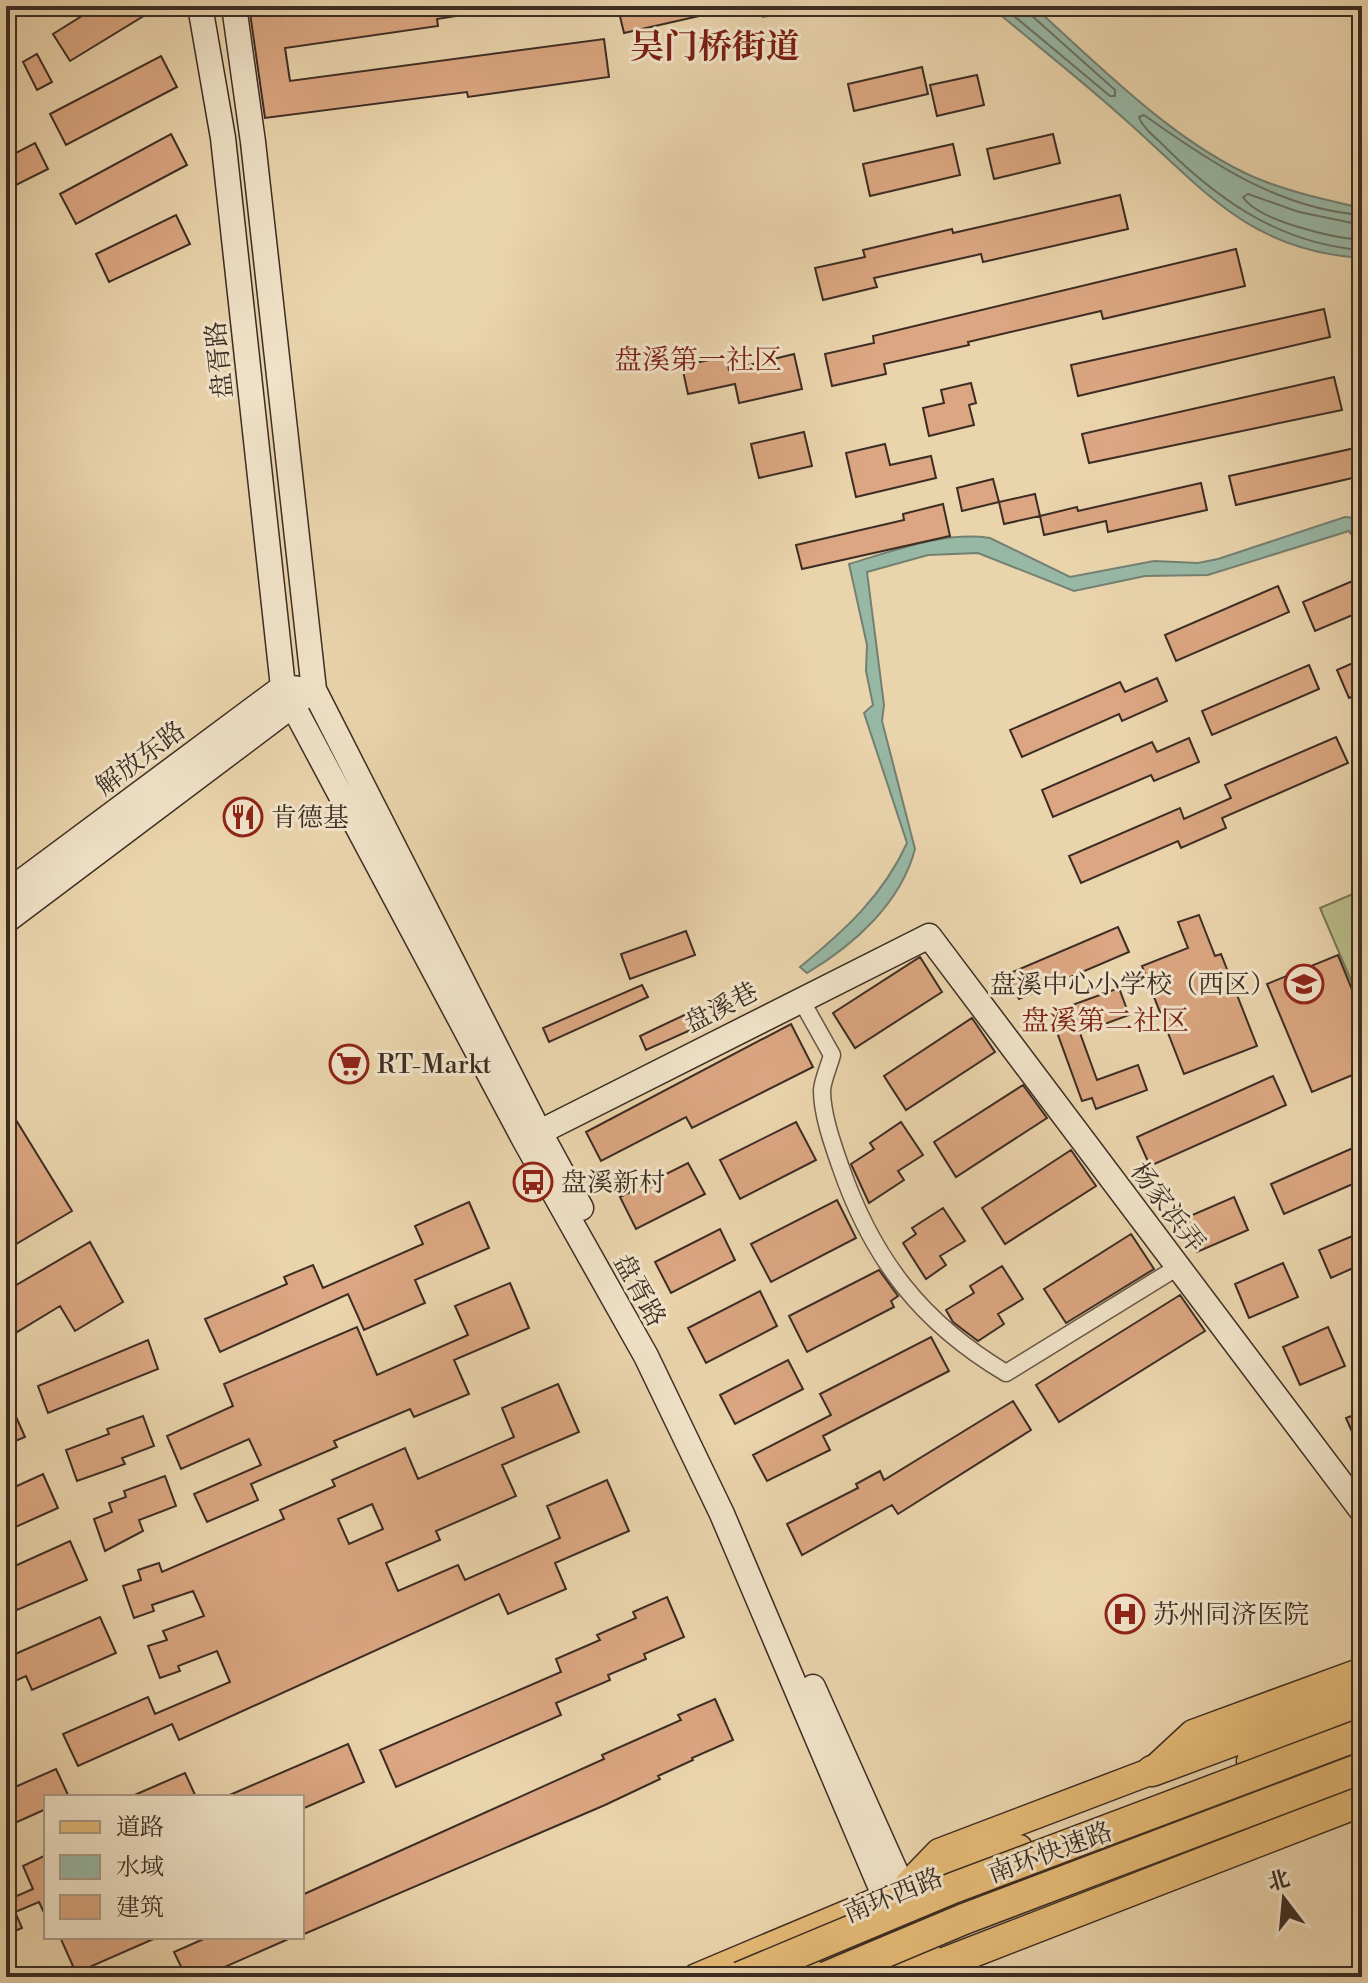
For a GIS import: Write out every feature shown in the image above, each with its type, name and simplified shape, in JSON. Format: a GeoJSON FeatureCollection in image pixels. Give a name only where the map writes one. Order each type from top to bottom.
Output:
{"type":"FeatureCollection","features":[{"type":"Feature","properties":{"kind":"highway"},"geometry":{"type":"LineString","coordinates":[[1152,1771],[1362,1693]]}},
{"type":"Feature","properties":{"kind":"highway","name":"南环快速路"},"geometry":{"type":"LineString","coordinates":[[740,1977],[953,1888],[1362,1734]]}},
{"type":"Feature","properties":{"kind":"highway","name":"南环快速路"},"geometry":{"type":"LineString","coordinates":[[826,1977],[964,1919],[1362,1768]]}},
{"type":"Feature","properties":{"kind":"highway"},"geometry":{"type":"LineString","coordinates":[[928,1967],[1362,1801]]}},
{"type":"Feature","properties":{"kind":"main road","name":"盘胥路"},"geometry":{"type":"LineString","coordinates":[[200,6],[223,138],[288,696],[525,1141],[646,1356],[722,1514],[894,1894]]}},
{"type":"Feature","properties":{"kind":"main road","name":"盘胥路"},"geometry":{"type":"LineString","coordinates":[[234,6],[253,142],[314,690],[540,1132],[659,1355],[735,1510],[894,1894]]}},
{"type":"Feature","properties":{"kind":"main road"},"geometry":{"type":"LineString","coordinates":[[288,696],[314,690]]}},
{"type":"Feature","properties":{"kind":"main road","name":"解放东路"},"geometry":{"type":"LineString","coordinates":[[6,893],[288,696]]}},
{"type":"Feature","properties":{"kind":"main road","name":"解放东路"},"geometry":{"type":"LineString","coordinates":[[6,921],[288,696]]}},
{"type":"Feature","properties":{"kind":"main road","name":"盘溪巷"},"geometry":{"type":"LineString","coordinates":[[540,1132],[800,998],[929,936]]}},
{"type":"Feature","properties":{"kind":"main road","name":"杨家浜弄"},"geometry":{"type":"LineString","coordinates":[[929,936],[1362,1511]]}},
{"type":"Feature","properties":{"kind":"main road"},"geometry":{"type":"LineString","coordinates":[[928,1967],[894,1894],[939,1852],[1152,1771],[1193,1733],[1362,1671]]}},
{"type":"Feature","properties":{"kind":"main road","name":"南环西路"},"geometry":{"type":"LineString","coordinates":[[696,1977],[894,1894],[1362,1716]]}},
{"type":"Feature","properties":{"kind":"main road"},"geometry":{"type":"LineString","coordinates":[[873,1977],[928,1967],[1362,1790]]}},
{"type":"Feature","properties":{"kind":"main road"},"geometry":{"type":"LineString","coordinates":[[789,1977],[991,1885],[1011,1850]]}},
{"type":"Feature","properties":{"kind":"street"},"geometry":{"type":"LineString","coordinates":[[800,998],[832,1055],[822,1090],[831,1140],[854,1206],[885,1264],[926,1313],[964,1349],[1006,1373],[1178,1267]]}},
{"type":"Feature","properties":{"kind":"green space"},"geometry":{"type":"Polygon","coordinates":[[[760,6],[835,6],[763,17],[760,6]]]}},
{"type":"Feature","properties":{"kind":"green space"},"geometry":{"type":"Polygon","coordinates":[[[1362,890],[1362,1006],[1320,908],[1362,890]]]}},
{"type":"Feature","properties":{"kind":"water"},"geometry":{"type":"Polygon","coordinates":[[[990,6],[1033,6],[1138,101],[1225,163],[1282,187],[1362,208],[1362,258],[1323,253],[1289,244],[1232,214],[990,6]]]}},
{"type":"Feature","properties":{"kind":"water"},"geometry":{"type":"Polygon","coordinates":[[[1345,517],[1362,519],[1362,534],[1351,534],[1349,531],[1208,575],[1145,576],[1074,591],[978,553],[928,555],[867,572],[884,705],[882,721],[915,849],[899,887],[873,921],[825,962],[807,973],[800,967],[832,940],[874,896],[907,843],[864,713],[873,705],[866,671],[867,645],[849,564],[937,540],[990,538],[1070,577],[1154,561],[1198,563],[1218,559],[1345,517]]]}},
{"type":"Feature","properties":{"kind":"building"},"geometry":{"type":"Polygon","coordinates":[[[98,6],[160,6],[70,61],[53,34],[98,6]]]}},
{"type":"Feature","properties":{"kind":"building"},"geometry":{"type":"Polygon","coordinates":[[[249,6],[280,6],[281,16],[355,6],[468,6],[469,14],[437,19],[438,26],[285,48],[290,81],[604,39],[609,77],[468,97],[467,92],[265,118],[249,6]]]}},
{"type":"Feature","properties":{"kind":"building"},"geometry":{"type":"Polygon","coordinates":[[[716,6],[717,12],[624,33],[618,8],[716,6]]]}},
{"type":"Feature","properties":{"kind":"building"},"geometry":{"type":"Polygon","coordinates":[[[37,54],[52,82],[37,90],[23,62],[37,54]]]}},
{"type":"Feature","properties":{"kind":"building"},"geometry":{"type":"Polygon","coordinates":[[[161,56],[177,87],[66,145],[50,114],[161,56]]]}},
{"type":"Feature","properties":{"kind":"building"},"geometry":{"type":"Polygon","coordinates":[[[922,67],[928,94],[854,111],[848,84],[922,67]]]}},
{"type":"Feature","properties":{"kind":"building"},"geometry":{"type":"Polygon","coordinates":[[[977,75],[984,105],[937,116],[930,85],[977,75]]]}},
{"type":"Feature","properties":{"kind":"building"},"geometry":{"type":"Polygon","coordinates":[[[171,134],[187,165],[76,224],[60,194],[171,134]]]}},
{"type":"Feature","properties":{"kind":"building"},"geometry":{"type":"Polygon","coordinates":[[[1053,134],[1060,163],[994,179],[987,149],[1053,134]]]}},
{"type":"Feature","properties":{"kind":"building"},"geometry":{"type":"Polygon","coordinates":[[[35,143],[48,169],[6,190],[6,158],[35,143]]]}},
{"type":"Feature","properties":{"kind":"building"},"geometry":{"type":"Polygon","coordinates":[[[953,144],[960,175],[870,196],[863,164],[953,144]]]}},
{"type":"Feature","properties":{"kind":"building"},"geometry":{"type":"Polygon","coordinates":[[[1120,195],[1128,229],[983,262],[981,254],[874,278],[877,287],[823,300],[815,268],[865,257],[863,250],[1120,195]]]}},
{"type":"Feature","properties":{"kind":"building"},"geometry":{"type":"Polygon","coordinates":[[[176,215],[190,244],[109,282],[96,254],[176,215]]]}},
{"type":"Feature","properties":{"kind":"building"},"geometry":{"type":"Polygon","coordinates":[[[1236,249],[1245,286],[1103,319],[1101,311],[968,342],[969,345],[884,364],[886,374],[832,386],[825,354],[874,343],[873,336],[1236,249]]]}},
{"type":"Feature","properties":{"kind":"building"},"geometry":{"type":"Polygon","coordinates":[[[1324,309],[1330,337],[1078,396],[1071,365],[1324,309]]]}},
{"type":"Feature","properties":{"kind":"building"},"geometry":{"type":"Polygon","coordinates":[[[794,354],[802,389],[739,403],[735,384],[688,394],[682,366],[726,356],[729,370],[794,354]]]}},
{"type":"Feature","properties":{"kind":"building"},"geometry":{"type":"Polygon","coordinates":[[[1334,377],[1342,410],[1089,463],[1082,434],[1334,377]]]}},
{"type":"Feature","properties":{"kind":"building"},"geometry":{"type":"Polygon","coordinates":[[[971,383],[976,403],[969,405],[974,425],[929,436],[923,408],[944,403],[941,390],[971,383]]]}},
{"type":"Feature","properties":{"kind":"building"},"geometry":{"type":"Polygon","coordinates":[[[804,432],[812,466],[759,478],[751,444],[804,432]]]}},
{"type":"Feature","properties":{"kind":"building"},"geometry":{"type":"Polygon","coordinates":[[[885,444],[890,465],[931,456],[936,478],[856,497],[846,453],[885,444]]]}},
{"type":"Feature","properties":{"kind":"building"},"geometry":{"type":"Polygon","coordinates":[[[1355,448],[1361,476],[1236,505],[1229,476],[1355,448]]]}},
{"type":"Feature","properties":{"kind":"building"},"geometry":{"type":"Polygon","coordinates":[[[993,479],[999,502],[962,511],[957,488],[993,479]]]}},
{"type":"Feature","properties":{"kind":"building"},"geometry":{"type":"Polygon","coordinates":[[[1201,483],[1207,510],[1108,532],[1106,521],[1044,535],[1040,516],[1077,507],[1078,511],[1201,483]]]}},
{"type":"Feature","properties":{"kind":"building"},"geometry":{"type":"Polygon","coordinates":[[[1035,494],[1040,516],[1004,524],[999,502],[1035,494]]]}},
{"type":"Feature","properties":{"kind":"building"},"geometry":{"type":"Polygon","coordinates":[[[943,504],[950,536],[802,569],[796,545],[904,520],[903,514],[943,504]]]}},
{"type":"Feature","properties":{"kind":"building"},"geometry":{"type":"Polygon","coordinates":[[[1362,577],[1362,611],[1315,631],[1303,602],[1362,577]]]}},
{"type":"Feature","properties":{"kind":"building"},"geometry":{"type":"Polygon","coordinates":[[[1278,586],[1289,612],[1176,661],[1165,635],[1278,586]]]}},
{"type":"Feature","properties":{"kind":"building"},"geometry":{"type":"Polygon","coordinates":[[[1362,659],[1362,693],[1349,698],[1337,670],[1362,659]]]}},
{"type":"Feature","properties":{"kind":"building"},"geometry":{"type":"Polygon","coordinates":[[[1309,665],[1319,689],[1212,735],[1202,711],[1309,665]]]}},
{"type":"Feature","properties":{"kind":"building"},"geometry":{"type":"Polygon","coordinates":[[[1157,678],[1167,701],[1122,721],[1119,714],[1022,757],[1010,730],[1120,682],[1125,692],[1157,678]]]}},
{"type":"Feature","properties":{"kind":"building"},"geometry":{"type":"Polygon","coordinates":[[[1336,737],[1348,763],[1222,818],[1226,828],[1181,848],[1178,841],[1081,883],[1069,856],[1180,808],[1184,819],[1231,798],[1225,785],[1336,737]]]}},
{"type":"Feature","properties":{"kind":"building"},"geometry":{"type":"Polygon","coordinates":[[[1189,738],[1199,762],[1154,781],[1151,775],[1053,817],[1042,790],[1152,742],[1157,752],[1189,738]]]}},
{"type":"Feature","properties":{"kind":"building"},"geometry":{"type":"Polygon","coordinates":[[[1199,915],[1215,956],[1221,954],[1257,1046],[1184,1074],[1142,966],[1188,948],[1178,922],[1199,915]]]}},
{"type":"Feature","properties":{"kind":"building"},"geometry":{"type":"Polygon","coordinates":[[[1118,927],[1129,952],[1019,999],[1008,974],[1118,927]]]}},
{"type":"Feature","properties":{"kind":"building"},"geometry":{"type":"Polygon","coordinates":[[[686,931],[695,955],[630,979],[621,954],[686,931]]]}},
{"type":"Feature","properties":{"kind":"building"},"geometry":{"type":"Polygon","coordinates":[[[1338,955],[1362,1014],[1362,1071],[1312,1092],[1267,984],[1338,955]]]}},
{"type":"Feature","properties":{"kind":"building"},"geometry":{"type":"Polygon","coordinates":[[[920,957],[942,992],[855,1048],[833,1013],[920,957]]]}},
{"type":"Feature","properties":{"kind":"building"},"geometry":{"type":"Polygon","coordinates":[[[642,985],[648,997],[549,1042],[543,1028],[642,985]]]}},
{"type":"Feature","properties":{"kind":"building"},"geometry":{"type":"Polygon","coordinates":[[[1119,988],[1129,1015],[1080,1033],[1097,1080],[1138,1065],[1147,1090],[1096,1109],[1092,1098],[1082,1101],[1050,1013],[1119,988]]]}},
{"type":"Feature","properties":{"kind":"building"},"geometry":{"type":"Polygon","coordinates":[[[697,1009],[704,1024],[646,1050],[640,1036],[697,1009]]]}},
{"type":"Feature","properties":{"kind":"building"},"geometry":{"type":"Polygon","coordinates":[[[972,1018],[995,1052],[906,1110],[884,1076],[972,1018]]]}},
{"type":"Feature","properties":{"kind":"building"},"geometry":{"type":"Polygon","coordinates":[[[791,1024],[813,1067],[692,1128],[686,1117],[601,1161],[586,1132],[791,1024]]]}},
{"type":"Feature","properties":{"kind":"building"},"geometry":{"type":"Polygon","coordinates":[[[1273,1076],[1286,1105],[1150,1166],[1137,1137],[1273,1076]]]}},
{"type":"Feature","properties":{"kind":"building"},"geometry":{"type":"Polygon","coordinates":[[[1023,1085],[1047,1118],[956,1177],[934,1142],[1023,1085]]]}},
{"type":"Feature","properties":{"kind":"building"},"geometry":{"type":"Polygon","coordinates":[[[16,1120],[72,1211],[6,1250],[6,1126],[16,1120]]]}},
{"type":"Feature","properties":{"kind":"building"},"geometry":{"type":"Polygon","coordinates":[[[796,1122],[816,1160],[740,1199],[720,1160],[796,1122]]]}},
{"type":"Feature","properties":{"kind":"building"},"geometry":{"type":"Polygon","coordinates":[[[901,1122],[923,1155],[898,1171],[904,1180],[869,1203],[851,1164],[874,1149],[870,1143],[901,1122]]]}},
{"type":"Feature","properties":{"kind":"building"},"geometry":{"type":"Polygon","coordinates":[[[1362,1144],[1362,1180],[1284,1214],[1271,1184],[1362,1144]]]}},
{"type":"Feature","properties":{"kind":"building"},"geometry":{"type":"Polygon","coordinates":[[[1071,1150],[1096,1186],[1005,1244],[982,1208],[1071,1150]]]}},
{"type":"Feature","properties":{"kind":"building"},"geometry":{"type":"Polygon","coordinates":[[[688,1163],[705,1194],[636,1229],[620,1197],[688,1163]]]}},
{"type":"Feature","properties":{"kind":"building"},"geometry":{"type":"Polygon","coordinates":[[[1234,1197],[1248,1230],[1197,1252],[1183,1219],[1234,1197]]]}},
{"type":"Feature","properties":{"kind":"building"},"geometry":{"type":"Polygon","coordinates":[[[837,1200],[856,1238],[771,1282],[751,1244],[837,1200]]]}},
{"type":"Feature","properties":{"kind":"building"},"geometry":{"type":"Polygon","coordinates":[[[469,1202],[489,1248],[415,1280],[425,1303],[364,1330],[348,1294],[220,1352],[205,1319],[287,1284],[284,1277],[313,1265],[323,1288],[423,1244],[415,1226],[469,1202]]]}},
{"type":"Feature","properties":{"kind":"building"},"geometry":{"type":"Polygon","coordinates":[[[943,1208],[965,1241],[940,1256],[946,1265],[926,1279],[903,1243],[916,1234],[912,1228],[943,1208]]]}},
{"type":"Feature","properties":{"kind":"building"},"geometry":{"type":"Polygon","coordinates":[[[720,1229],[735,1260],[671,1293],[655,1262],[720,1229]]]}},
{"type":"Feature","properties":{"kind":"building"},"geometry":{"type":"Polygon","coordinates":[[[1362,1232],[1362,1264],[1331,1278],[1319,1250],[1362,1232]]]}},
{"type":"Feature","properties":{"kind":"building"},"geometry":{"type":"Polygon","coordinates":[[[1131,1234],[1154,1269],[1066,1323],[1044,1289],[1131,1234]]]}},
{"type":"Feature","properties":{"kind":"building"},"geometry":{"type":"Polygon","coordinates":[[[90,1242],[123,1302],[75,1331],[60,1306],[17,1332],[6,1313],[6,1291],[90,1242]]]}},
{"type":"Feature","properties":{"kind":"building"},"geometry":{"type":"Polygon","coordinates":[[[1283,1263],[1298,1297],[1249,1318],[1235,1284],[1283,1263]]]}},
{"type":"Feature","properties":{"kind":"building"},"geometry":{"type":"Polygon","coordinates":[[[1002,1266],[1023,1299],[998,1314],[1004,1324],[978,1341],[953,1322],[946,1310],[974,1293],[970,1286],[1002,1266]]]}},
{"type":"Feature","properties":{"kind":"building"},"geometry":{"type":"Polygon","coordinates":[[[879,1270],[898,1296],[891,1301],[894,1307],[807,1352],[789,1316],[879,1270]]]}},
{"type":"Feature","properties":{"kind":"building"},"geometry":{"type":"Polygon","coordinates":[[[510,1283],[529,1328],[454,1360],[469,1394],[414,1417],[410,1409],[334,1441],[337,1447],[251,1484],[258,1500],[207,1522],[194,1494],[261,1465],[249,1439],[181,1469],[167,1436],[233,1406],[224,1384],[357,1327],[377,1375],[468,1335],[455,1306],[510,1283]]]}},
{"type":"Feature","properties":{"kind":"building"},"geometry":{"type":"Polygon","coordinates":[[[760,1291],[777,1326],[706,1363],[688,1328],[760,1291]]]}},
{"type":"Feature","properties":{"kind":"building"},"geometry":{"type":"Polygon","coordinates":[[[1180,1295],[1205,1331],[1059,1422],[1036,1385],[1180,1295]]]}},
{"type":"Feature","properties":{"kind":"building"},"geometry":{"type":"Polygon","coordinates":[[[1328,1327],[1345,1366],[1300,1385],[1283,1347],[1328,1327]]]}},
{"type":"Feature","properties":{"kind":"building"},"geometry":{"type":"Polygon","coordinates":[[[931,1337],[949,1371],[823,1436],[830,1450],[767,1481],[753,1455],[831,1415],[820,1394],[931,1337]]]}},
{"type":"Feature","properties":{"kind":"building"},"geometry":{"type":"Polygon","coordinates":[[[148,1340],[158,1369],[48,1413],[38,1386],[148,1340]]]}},
{"type":"Feature","properties":{"kind":"building"},"geometry":{"type":"Polygon","coordinates":[[[788,1360],[803,1389],[735,1424],[720,1395],[788,1360]]]}},
{"type":"Feature","properties":{"kind":"building"},"geometry":{"type":"Polygon","coordinates":[[[558,1384],[579,1432],[502,1465],[516,1496],[436,1531],[440,1540],[386,1563],[398,1591],[458,1565],[465,1580],[560,1538],[547,1506],[607,1480],[629,1531],[555,1563],[566,1589],[508,1614],[499,1594],[179,1740],[172,1724],[78,1766],[63,1734],[148,1697],[155,1714],[230,1682],[217,1651],[178,1666],[180,1671],[160,1678],[148,1646],[167,1640],[163,1631],[204,1616],[193,1591],[152,1605],[154,1611],[134,1618],[123,1586],[141,1580],[138,1570],[159,1563],[162,1572],[284,1519],[280,1510],[335,1486],[332,1480],[405,1448],[418,1479],[514,1437],[502,1408],[558,1384]],[[372,1504],[338,1519],[349,1544],[383,1529],[372,1504]]]}},
{"type":"Feature","properties":{"kind":"building"},"geometry":{"type":"Polygon","coordinates":[[[6,1394],[25,1437],[6,1445],[6,1394]]]}},
{"type":"Feature","properties":{"kind":"building"},"geometry":{"type":"Polygon","coordinates":[[[1013,1401],[1031,1430],[898,1514],[892,1505],[802,1555],[787,1524],[858,1488],[856,1484],[880,1471],[884,1480],[1013,1401]]]}},
{"type":"Feature","properties":{"kind":"building"},"geometry":{"type":"Polygon","coordinates":[[[1362,1412],[1362,1454],[1346,1418],[1362,1412]]]}},
{"type":"Feature","properties":{"kind":"building"},"geometry":{"type":"Polygon","coordinates":[[[143,1416],[154,1446],[122,1458],[125,1464],[77,1481],[66,1450],[109,1434],[107,1429],[143,1416]]]}},
{"type":"Feature","properties":{"kind":"building"},"geometry":{"type":"Polygon","coordinates":[[[43,1474],[58,1508],[11,1529],[6,1517],[6,1491],[43,1474]]]}},
{"type":"Feature","properties":{"kind":"building"},"geometry":{"type":"Polygon","coordinates":[[[165,1476],[176,1506],[139,1520],[143,1531],[105,1551],[94,1519],[112,1512],[109,1503],[126,1497],[124,1491],[165,1476]]]}},
{"type":"Feature","properties":{"kind":"building"},"geometry":{"type":"Polygon","coordinates":[[[70,1541],[87,1580],[17,1610],[6,1585],[6,1570],[70,1541]]]}},
{"type":"Feature","properties":{"kind":"building"},"geometry":{"type":"Polygon","coordinates":[[[667,1597],[684,1637],[644,1654],[646,1659],[608,1675],[610,1680],[556,1703],[561,1715],[396,1787],[380,1750],[561,1672],[556,1659],[600,1640],[597,1635],[636,1618],[633,1612],[667,1597]]]}},
{"type":"Feature","properties":{"kind":"building"},"geometry":{"type":"Polygon","coordinates":[[[100,1617],[116,1653],[32,1690],[26,1676],[6,1685],[6,1658],[100,1617]]]}},
{"type":"Feature","properties":{"kind":"building"},"geometry":{"type":"Polygon","coordinates":[[[715,1699],[733,1740],[692,1758],[658,1776],[660,1779],[605,1805],[304,1934],[304,1894],[604,1759],[602,1755],[681,1720],[678,1715],[715,1699]]]}},
{"type":"Feature","properties":{"kind":"building"},"geometry":{"type":"Polygon","coordinates":[[[348,1744],[364,1782],[304,1808],[304,1795],[230,1795],[348,1744]]]}},
{"type":"Feature","properties":{"kind":"building"},"geometry":{"type":"Polygon","coordinates":[[[56,1769],[68,1795],[44,1795],[44,1810],[6,1827],[6,1791],[56,1769]]]}},
{"type":"Feature","properties":{"kind":"building"},"geometry":{"type":"Polygon","coordinates":[[[185,1773],[195,1795],[135,1795],[185,1773]]]}},
{"type":"Feature","properties":{"kind":"building"},"geometry":{"type":"Polygon","coordinates":[[[44,1856],[44,1913],[39,1902],[15,1912],[22,1928],[6,1935],[6,1890],[10,1899],[33,1889],[23,1866],[44,1856]]]}},
{"type":"Feature","properties":{"kind":"building"},"geometry":{"type":"Polygon","coordinates":[[[61,1939],[153,1939],[76,1973],[61,1939]]]}},
{"type":"Feature","properties":{"kind":"building"},"geometry":{"type":"Polygon","coordinates":[[[203,1939],[288,1939],[202,1977],[186,1977],[174,1952],[203,1939]]]}},
{"type":"Feature","properties":{"kind":"place","name":"肯德基"},"geometry":{"type":"Point","coordinates":[243,817]}},
{"type":"Feature","properties":{"kind":"place","name":"盘溪中心小学校（西区）"},"geometry":{"type":"Point","coordinates":[1304,984]}},
{"type":"Feature","properties":{"kind":"place","name":"RT-Markt"},"geometry":{"type":"Point","coordinates":[349,1064]}},
{"type":"Feature","properties":{"kind":"place","name":"盘溪新村"},"geometry":{"type":"Point","coordinates":[533,1182]}},
{"type":"Feature","properties":{"kind":"place","name":"苏州同济医院"},"geometry":{"type":"Point","coordinates":[1125,1614]}},
{"type":"Feature","properties":{"kind":"district","name":"吴门桥街道"},"geometry":{"type":"Point","coordinates":[715,46]}},
{"type":"Feature","properties":{"kind":"district","name":"盘溪第一社区"},"geometry":{"type":"Point","coordinates":[698,359]}},
{"type":"Feature","properties":{"kind":"district","name":"盘溪第二社区"},"geometry":{"type":"Point","coordinates":[1105,1020]}}]}
